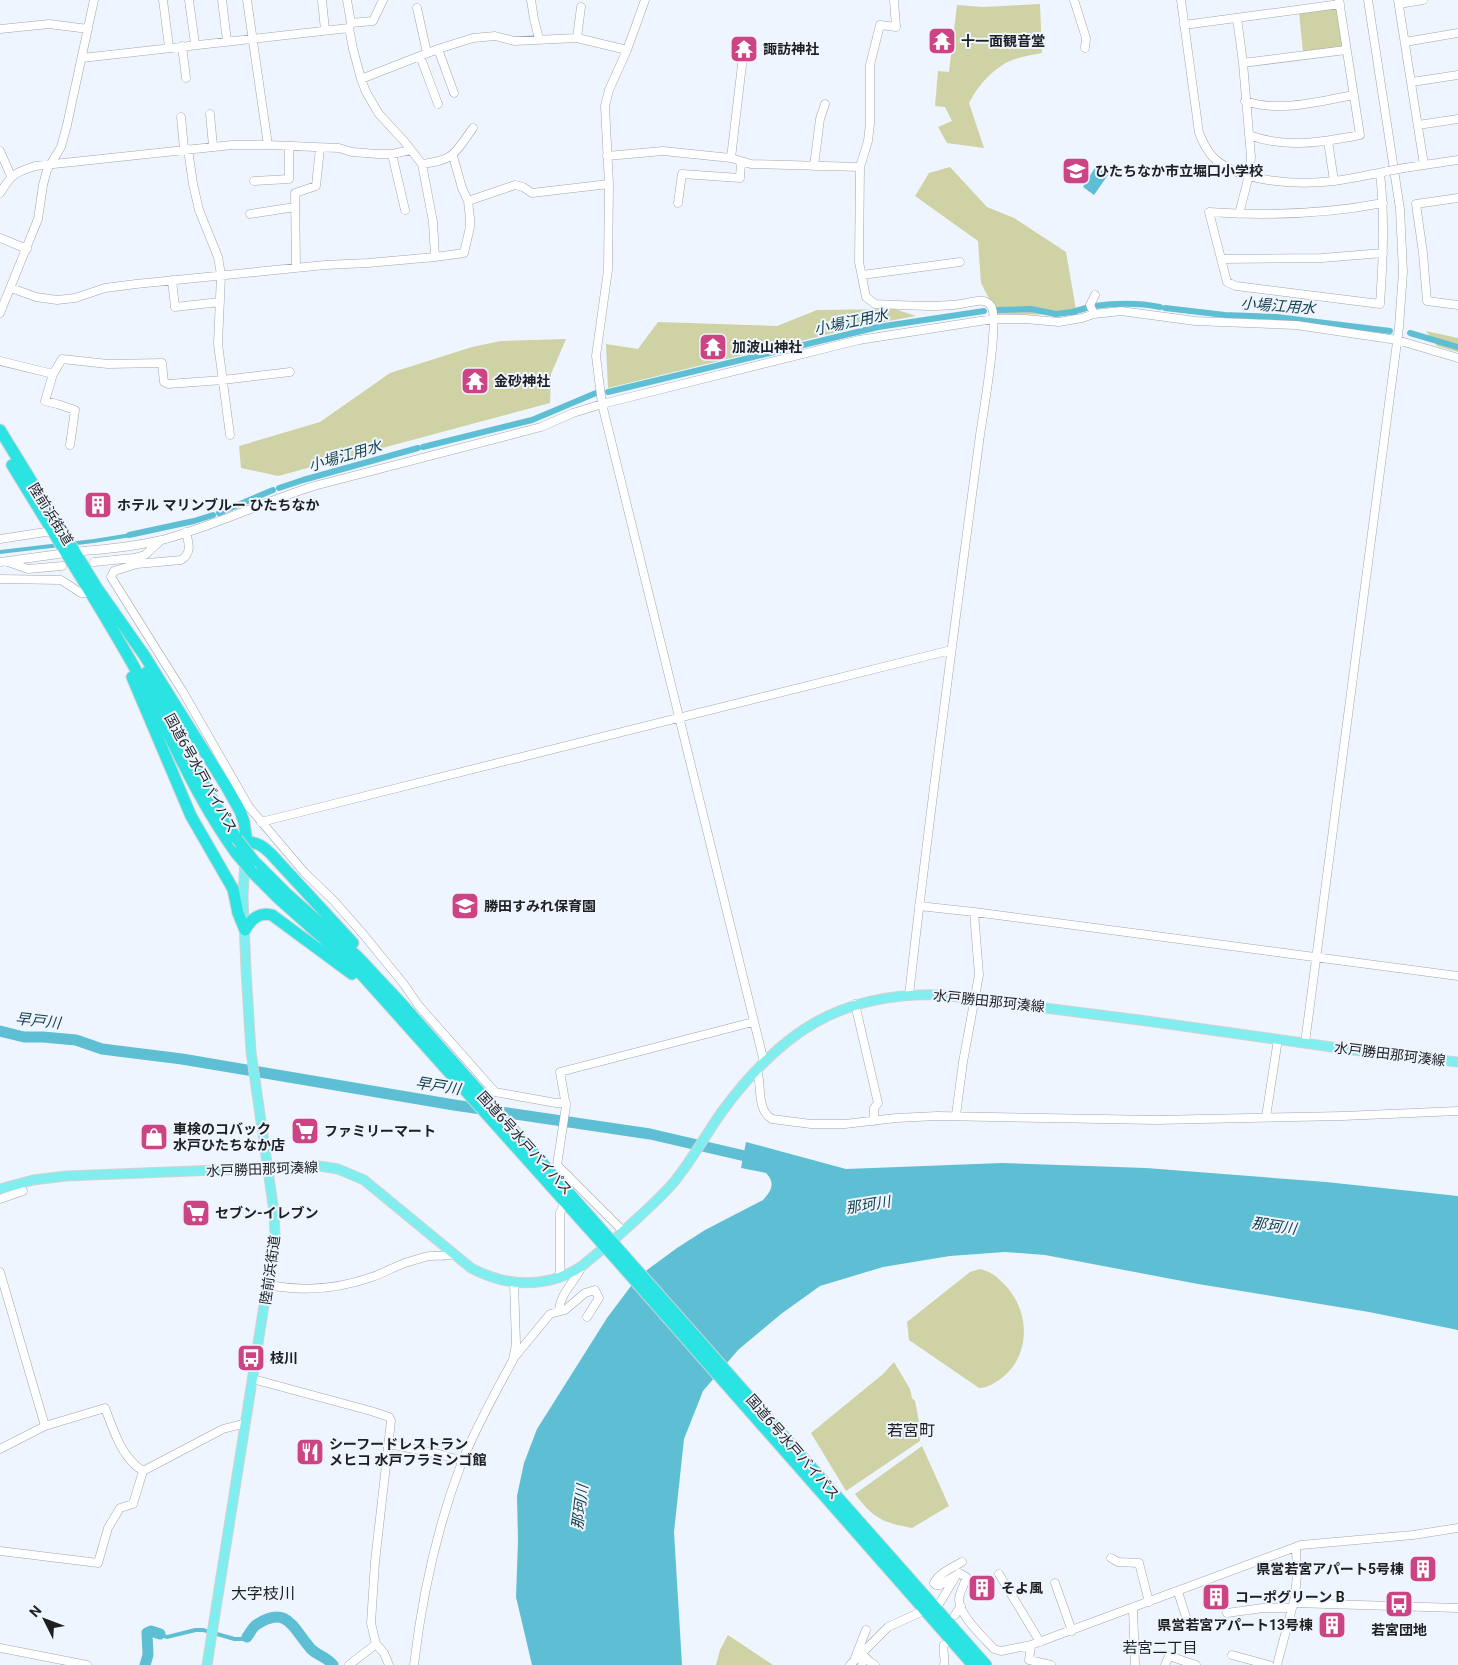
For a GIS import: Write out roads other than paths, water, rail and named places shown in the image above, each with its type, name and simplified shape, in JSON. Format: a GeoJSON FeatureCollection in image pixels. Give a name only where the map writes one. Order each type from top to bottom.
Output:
{"type":"FeatureCollection","features":[{"type":"Feature","properties":{"kind":"highway","name":"陸前浜街道"},"geometry":{"type":"LineString","coordinates":[[0,430],[103,597]]}},
{"type":"Feature","properties":{"kind":"highway","name":"陸前浜街道"},"geometry":{"type":"LineString","coordinates":[[0,445],[102,612]]}},
{"type":"Feature","properties":{"kind":"highway"},"geometry":{"type":"LineString","coordinates":[[103,597],[144,655],[245,809],[242,841],[254,842],[272,855],[362,954],[401,1003]]}},
{"type":"Feature","properties":{"kind":"highway","name":"国道6号水戸バイパス"},"geometry":{"type":"LineString","coordinates":[[103,597],[152,681],[211,798],[242,841],[253,867],[279,899],[353,965],[565,1202],[619,1256],[931,1610],[973,1665]]}},
{"type":"Feature","properties":{"kind":"highway"},"geometry":{"type":"LineString","coordinates":[[102,612],[128,667],[187,807],[233,889],[244,930]]}},
{"type":"Feature","properties":{"kind":"highway","name":"国道6号水戸バイパス"},"geometry":{"type":"LineString","coordinates":[[102,612],[132,663],[207,810],[236,852],[285,892],[357,956],[478,1091],[555,1170],[619,1256]]}},
{"type":"Feature","properties":{"kind":"highway"},"geometry":{"type":"LineString","coordinates":[[244,930],[249,923],[260,915],[272,915],[349,971],[388,1004]]}},
{"type":"Feature","properties":{"kind":"highway","name":"国道6号水戸バイパス"},"geometry":{"type":"LineString","coordinates":[[931,1610],[986,1665]]}},
{"type":"Feature","properties":{"kind":"main road","name":"陸前浜街道"},"geometry":{"type":"LineString","coordinates":[[207,1665],[275,1244],[276,1227],[252,1056],[244,930],[242,841]]}},
{"type":"Feature","properties":{"kind":"main road","name":"水戸勝田那珂湊線"},"geometry":{"type":"LineString","coordinates":[[620,1234],[665,1192],[690,1160],[735,1095],[761,1065],[789,1039],[823,1018],[855,1004],[882,998],[944,994],[1353,1050],[1458,1062]]}},
{"type":"Feature","properties":{"kind":"main road","name":"水戸勝田那珂湊線"},"geometry":{"type":"LineString","coordinates":[[0,1189],[33,1180],[66,1176],[319,1166],[338,1169],[356,1176],[376,1189],[471,1268],[503,1281],[539,1282],[560,1277],[582,1266],[600,1251]]}},
{"type":"Feature","properties":{"kind":"street"},"geometry":{"type":"LineString","coordinates":[[0,314],[38,219],[43,185],[50,164],[61,147],[94,0]]}},
{"type":"Feature","properties":{"kind":"street"},"geometry":{"type":"LineString","coordinates":[[163,0],[169,47]]}},
{"type":"Feature","properties":{"kind":"street"},"geometry":{"type":"LineString","coordinates":[[189,0],[195,44]]}},
{"type":"Feature","properties":{"kind":"street"},"geometry":{"type":"LineString","coordinates":[[222,0],[227,41]]}},
{"type":"Feature","properties":{"kind":"street"},"geometry":{"type":"LineString","coordinates":[[247,0],[268,145]]}},
{"type":"Feature","properties":{"kind":"street"},"geometry":{"type":"LineString","coordinates":[[322,0],[325,30]]}},
{"type":"Feature","properties":{"kind":"street"},"geometry":{"type":"LineString","coordinates":[[347,0],[361,79],[373,106],[422,164],[433,222],[435,257]]}},
{"type":"Feature","properties":{"kind":"street"},"geometry":{"type":"LineString","coordinates":[[82,58],[325,30],[373,21],[383,0]]}},
{"type":"Feature","properties":{"kind":"street"},"geometry":{"type":"LineString","coordinates":[[532,0],[539,39]]}},
{"type":"Feature","properties":{"kind":"street"},"geometry":{"type":"LineString","coordinates":[[645,0],[628,50],[609,90],[605,106],[609,184],[608,270],[596,356],[602,404],[753,1022],[761,1065],[761,1101],[764,1113],[772,1119],[811,1124],[845,1124],[896,1118],[956,1115],[1156,1120],[1388,1114],[1458,1110]]}},
{"type":"Feature","properties":{"kind":"street"},"geometry":{"type":"LineString","coordinates":[[894,0],[896,27],[880,25],[870,65],[870,123],[868,141],[860,167],[860,262],[866,297],[875,304],[934,306],[962,304],[981,300],[986,301],[992,307],[995,319],[951,650],[909,995]]}},
{"type":"Feature","properties":{"kind":"street"},"geometry":{"type":"LineString","coordinates":[[1074,0],[1086,38],[1084,48]]}},
{"type":"Feature","properties":{"kind":"street"},"geometry":{"type":"LineString","coordinates":[[1181,0],[1199,132],[1203,143],[1214,158],[1224,165],[1249,175],[1269,180],[1302,182],[1334,181],[1458,160]]}},
{"type":"Feature","properties":{"kind":"street"},"geometry":{"type":"LineString","coordinates":[[1305,1043],[1397,340],[1403,272],[1400,209],[1368,0]]}},
{"type":"Feature","properties":{"kind":"street"},"geometry":{"type":"LineString","coordinates":[[1423,0],[1398,2],[1424,165]]}},
{"type":"Feature","properties":{"kind":"street"},"geometry":{"type":"LineString","coordinates":[[1184,25],[1340,2],[1360,135],[1300,144],[1264,141],[1249,135]]}},
{"type":"Feature","properties":{"kind":"street"},"geometry":{"type":"LineString","coordinates":[[577,38],[581,6]]}},
{"type":"Feature","properties":{"kind":"street"},"geometry":{"type":"LineString","coordinates":[[417,8],[424,54],[438,104]]}},
{"type":"Feature","properties":{"kind":"street"},"geometry":{"type":"LineString","coordinates":[[1237,18],[1251,157],[1249,175],[1239,214]]}},
{"type":"Feature","properties":{"kind":"street"},"geometry":{"type":"LineString","coordinates":[[0,29],[49,24],[88,29]]}},
{"type":"Feature","properties":{"kind":"street"},"geometry":{"type":"LineString","coordinates":[[1404,42],[1458,34]]}},
{"type":"Feature","properties":{"kind":"street"},"geometry":{"type":"LineString","coordinates":[[361,79],[424,54],[472,38],[495,36],[514,41],[577,38],[628,50]]}},
{"type":"Feature","properties":{"kind":"street"},"geometry":{"type":"LineString","coordinates":[[182,46],[186,78]]}},
{"type":"Feature","properties":{"kind":"street"},"geometry":{"type":"LineString","coordinates":[[438,49],[454,93]]}},
{"type":"Feature","properties":{"kind":"street"},"geometry":{"type":"LineString","coordinates":[[1243,63],[1346,50]]}},
{"type":"Feature","properties":{"kind":"street"},"geometry":{"type":"LineString","coordinates":[[731,158],[743,56]]}},
{"type":"Feature","properties":{"kind":"street"},"geometry":{"type":"LineString","coordinates":[[1412,82],[1458,75]]}},
{"type":"Feature","properties":{"kind":"street"},"geometry":{"type":"LineString","coordinates":[[1245,101],[1277,107],[1354,95]]}},
{"type":"Feature","properties":{"kind":"street"},"geometry":{"type":"LineString","coordinates":[[814,166],[820,119],[825,104]]}},
{"type":"Feature","properties":{"kind":"street"},"geometry":{"type":"LineString","coordinates":[[210,114],[213,146]]}},
{"type":"Feature","properties":{"kind":"street"},"geometry":{"type":"LineString","coordinates":[[181,117],[198,210],[218,257],[221,275],[218,344],[230,435]]}},
{"type":"Feature","properties":{"kind":"street"},"geometry":{"type":"LineString","coordinates":[[1418,125],[1458,119]]}},
{"type":"Feature","properties":{"kind":"street"},"geometry":{"type":"LineString","coordinates":[[422,164],[453,156],[473,128]]}},
{"type":"Feature","properties":{"kind":"street"},"geometry":{"type":"LineString","coordinates":[[1328,141],[1334,181]]}},
{"type":"Feature","properties":{"kind":"street"},"geometry":{"type":"LineString","coordinates":[[0,193],[11,176],[35,166],[213,146],[268,145],[339,148],[352,152],[378,154],[392,154],[411,150]]}},
{"type":"Feature","properties":{"kind":"street"},"geometry":{"type":"LineString","coordinates":[[254,181],[289,179],[289,146]]}},
{"type":"Feature","properties":{"kind":"street"},"geometry":{"type":"LineString","coordinates":[[296,268],[295,193],[316,186],[320,148]]}},
{"type":"Feature","properties":{"kind":"street"},"geometry":{"type":"LineString","coordinates":[[0,151],[11,176]]}},
{"type":"Feature","properties":{"kind":"street"},"geometry":{"type":"LineString","coordinates":[[607,156],[664,152],[731,158],[751,164],[860,167]]}},
{"type":"Feature","properties":{"kind":"street"},"geometry":{"type":"LineString","coordinates":[[392,154],[404,210]]}},
{"type":"Feature","properties":{"kind":"street"},"geometry":{"type":"LineString","coordinates":[[11,288],[36,297],[57,300],[75,298],[105,288],[172,280],[464,253],[470,227],[468,201],[462,188],[453,156]]}},
{"type":"Feature","properties":{"kind":"street"},"geometry":{"type":"LineString","coordinates":[[678,202],[682,174],[740,178],[741,162]]}},
{"type":"Feature","properties":{"kind":"street"},"geometry":{"type":"LineString","coordinates":[[1380,173],[1383,203],[1380,304],[1236,286],[1227,282],[1209,212],[1239,214],[1331,211],[1383,203]]}},
{"type":"Feature","properties":{"kind":"street"},"geometry":{"type":"LineString","coordinates":[[468,201],[515,185],[523,187],[532,193],[609,184]]}},
{"type":"Feature","properties":{"kind":"street"},"geometry":{"type":"LineString","coordinates":[[1458,198],[1416,204],[1427,301],[1458,305]]}},
{"type":"Feature","properties":{"kind":"street"},"geometry":{"type":"LineString","coordinates":[[250,214],[295,207]]}},
{"type":"Feature","properties":{"kind":"street"},"geometry":{"type":"LineString","coordinates":[[0,238],[27,249]]}},
{"type":"Feature","properties":{"kind":"street"},"geometry":{"type":"LineString","coordinates":[[1222,259],[1322,258],[1383,253]]}},
{"type":"Feature","properties":{"kind":"street"},"geometry":{"type":"LineString","coordinates":[[862,275],[960,262]]}},
{"type":"Feature","properties":{"kind":"street"},"geometry":{"type":"LineString","coordinates":[[172,280],[175,307],[220,302]]}},
{"type":"Feature","properties":{"kind":"street"},"geometry":{"type":"LineString","coordinates":[[1094,314],[1090,305],[1095,295]]}},
{"type":"Feature","properties":{"kind":"street"},"geometry":{"type":"LineString","coordinates":[[82,551],[124,548],[161,540],[218,522],[278,497],[541,426],[602,404],[860,340],[995,319],[1059,322],[1094,314],[1121,311],[1196,321],[1296,325],[1397,340],[1458,358]]}},
{"type":"Feature","properties":{"kind":"street"},"geometry":{"type":"LineString","coordinates":[[70,445],[75,410],[45,402],[53,374],[62,358],[108,364],[162,363],[164,382],[168,384],[290,372]]}},
{"type":"Feature","properties":{"kind":"street"},"geometry":{"type":"LineString","coordinates":[[0,361],[53,374]]}},
{"type":"Feature","properties":{"kind":"street"},"geometry":{"type":"LineString","coordinates":[[0,539],[52,531]]}},
{"type":"Feature","properties":{"kind":"street"},"geometry":{"type":"LineString","coordinates":[[186,532],[190,551],[186,557],[181,560],[137,564],[114,571],[111,577],[183,692],[245,809],[261,822],[304,872],[364,934],[404,983],[419,1006],[495,1092],[566,1104]]}},
{"type":"Feature","properties":{"kind":"street"},"geometry":{"type":"LineString","coordinates":[[94,562],[134,558],[145,554],[161,540]]}},
{"type":"Feature","properties":{"kind":"street"},"geometry":{"type":"LineString","coordinates":[[3,561],[59,554]]}},
{"type":"Feature","properties":{"kind":"street"},"geometry":{"type":"LineString","coordinates":[[3,561],[28,569],[62,566]]}},
{"type":"Feature","properties":{"kind":"street"},"geometry":{"type":"LineString","coordinates":[[0,579],[61,580],[81,593],[90,593]]}},
{"type":"Feature","properties":{"kind":"street"},"geometry":{"type":"LineString","coordinates":[[261,822],[951,650]]}},
{"type":"Feature","properties":{"kind":"street"},"geometry":{"type":"LineString","coordinates":[[260,845],[271,834]]}},
{"type":"Feature","properties":{"kind":"street"},"geometry":{"type":"LineString","coordinates":[[919,906],[1458,976]]}},
{"type":"Feature","properties":{"kind":"street"},"geometry":{"type":"LineString","coordinates":[[956,1115],[963,1062],[979,975],[974,912]]}},
{"type":"Feature","properties":{"kind":"street"},"geometry":{"type":"LineString","coordinates":[[855,1004],[878,1103],[874,1108],[874,1121]]}},
{"type":"Feature","properties":{"kind":"street"},"geometry":{"type":"LineString","coordinates":[[620,1234],[555,1170],[566,1104],[560,1072],[753,1022]]}},
{"type":"Feature","properties":{"kind":"street"},"geometry":{"type":"LineString","coordinates":[[1266,1117],[1278,1039]]}},
{"type":"Feature","properties":{"kind":"street"},"geometry":{"type":"LineString","coordinates":[[0,1199],[24,1191]]}},
{"type":"Feature","properties":{"kind":"street"},"geometry":{"type":"LineString","coordinates":[[560,1277],[560,1213],[565,1202]]}},
{"type":"Feature","properties":{"kind":"street"},"geometry":{"type":"LineString","coordinates":[[268,1285],[302,1290],[328,1288],[350,1284],[409,1262],[432,1256],[445,1257],[453,1254]]}},
{"type":"Feature","properties":{"kind":"street"},"geometry":{"type":"LineString","coordinates":[[559,1311],[559,1303],[582,1266]]}},
{"type":"Feature","properties":{"kind":"street"},"geometry":{"type":"LineString","coordinates":[[0,1272],[45,1426]]}},
{"type":"Feature","properties":{"kind":"street"},"geometry":{"type":"LineString","coordinates":[[513,1360],[516,1344],[514,1282]]}},
{"type":"Feature","properties":{"kind":"street"},"geometry":{"type":"LineString","coordinates":[[414,1665],[429,1571],[462,1461],[513,1360],[550,1314],[565,1310],[585,1293],[595,1290],[599,1298],[587,1317]]}},
{"type":"Feature","properties":{"kind":"street"},"geometry":{"type":"LineString","coordinates":[[253,1379],[386,1416],[391,1421],[370,1623],[376,1644],[384,1653],[389,1665]]}},
{"type":"Feature","properties":{"kind":"street"},"geometry":{"type":"LineString","coordinates":[[0,1449],[45,1426],[105,1408],[115,1434],[127,1457],[135,1466],[143,1471]]}},
{"type":"Feature","properties":{"kind":"street"},"geometry":{"type":"LineString","coordinates":[[0,1551],[98,1564],[108,1528],[120,1508],[133,1504],[143,1471],[222,1429],[246,1423]]}},
{"type":"Feature","properties":{"kind":"street"},"geometry":{"type":"LineString","coordinates":[[389,1444],[439,1454],[462,1461]]}},
{"type":"Feature","properties":{"kind":"street"},"geometry":{"type":"LineString","coordinates":[[959,1573],[966,1577],[960,1591],[959,1602],[965,1616],[994,1649],[1001,1651],[1032,1645],[1072,1631],[1308,1543],[1412,1535],[1458,1528]]}},
{"type":"Feature","properties":{"kind":"street"},"geometry":{"type":"LineString","coordinates":[[1277,1665],[1293,1606],[1298,1574],[1296,1547]]}},
{"type":"Feature","properties":{"kind":"street"},"geometry":{"type":"LineString","coordinates":[[1111,1558],[1118,1562],[1139,1563],[1149,1602]]}},
{"type":"Feature","properties":{"kind":"street"},"geometry":{"type":"LineString","coordinates":[[959,1573],[940,1585],[934,1583],[947,1570],[962,1562]]}},
{"type":"Feature","properties":{"kind":"street"},"geometry":{"type":"LineString","coordinates":[[852,1663],[888,1627],[921,1612],[931,1610],[959,1573]]}},
{"type":"Feature","properties":{"kind":"street"},"geometry":{"type":"LineString","coordinates":[[999,1574],[1040,1642]]}},
{"type":"Feature","properties":{"kind":"street"},"geometry":{"type":"LineString","coordinates":[[1055,1583],[1072,1631]]}},
{"type":"Feature","properties":{"kind":"street"},"geometry":{"type":"LineString","coordinates":[[1178,1592],[1187,1620]]}},
{"type":"Feature","properties":{"kind":"street"},"geometry":{"type":"LineString","coordinates":[[955,1615],[961,1606]]}},
{"type":"Feature","properties":{"kind":"street"},"geometry":{"type":"LineString","coordinates":[[1227,1613],[1293,1606],[1458,1608]]}},
{"type":"Feature","properties":{"kind":"street"},"geometry":{"type":"LineString","coordinates":[[1133,1608],[1135,1665]]}},
{"type":"Feature","properties":{"kind":"street"},"geometry":{"type":"LineString","coordinates":[[852,1663],[866,1630]]}},
{"type":"Feature","properties":{"kind":"street"},"geometry":{"type":"LineString","coordinates":[[349,1665],[376,1644]]}},
{"type":"Feature","properties":{"kind":"street"},"geometry":{"type":"LineString","coordinates":[[944,1644],[942,1650],[947,1664]]}},
{"type":"Feature","properties":{"kind":"street"},"geometry":{"type":"LineString","coordinates":[[1032,1645],[1029,1660],[1051,1665]]}},
{"type":"Feature","properties":{"kind":"street"},"geometry":{"type":"LineString","coordinates":[[0,1648],[86,1665]]}},
{"type":"Feature","properties":{"kind":"street"},"geometry":{"type":"LineString","coordinates":[[862,1665],[863,1654]]}},
{"type":"Feature","properties":{"kind":"street"},"geometry":{"type":"LineString","coordinates":[[863,1654],[870,1662],[876,1665]]}},
{"type":"Feature","properties":{"kind":"street"},"geometry":{"type":"LineString","coordinates":[[1232,1655],[1269,1665]]}},
{"type":"Feature","properties":{"kind":"street"},"geometry":{"type":"LineString","coordinates":[[1165,1665],[1169,1656],[1196,1665]]}},
{"type":"Feature","properties":{"kind":"water"},"geometry":{"type":"Polygon","coordinates":[[[1096,166],[1108,175],[1094,195],[1083,187],[1096,166]]]}},
{"type":"Feature","properties":{"kind":"water"},"geometry":{"type":"Polygon","coordinates":[[[137,532],[137,536],[94,543],[0,554],[0,550],[137,532]]]}},
{"type":"Feature","properties":{"kind":"water","name":"那珂川"},"geometry":{"type":"Polygon","coordinates":[[[746,1142],[846,1169],[1002,1163],[1146,1168],[1326,1182],[1458,1196],[1458,1330],[1369,1312],[1198,1284],[1045,1255],[1005,1252],[950,1256],[883,1267],[820,1286],[781,1314],[738,1350],[703,1391],[684,1439],[674,1532],[682,1665],[532,1665],[516,1597],[517,1496],[524,1463],[537,1429],[607,1318],[631,1286],[647,1270],[677,1248],[705,1230],[763,1200],[771,1187],[771,1180],[766,1173],[741,1168],[746,1142]]]}},
{"type":"Feature","properties":{"kind":"water"},"geometry":{"type":"Polygon","coordinates":[[[253,1625],[256,1627],[246,1641],[234,1641],[203,1632],[167,1639],[146,1632],[151,1629],[167,1635],[195,1628],[203,1628],[235,1637],[245,1637],[253,1625]]]}},
{"type":"Feature","properties":{"kind":"waterway","name":"小場江用水"},"geometry":{"type":"LineString","coordinates":[[1094,306],[1143,304],[1160,307]]}},
{"type":"Feature","properties":{"kind":"waterway","name":"小場江用水"},"geometry":{"type":"LineString","coordinates":[[998,310],[1031,309],[1056,314],[1090,307]]}},
{"type":"Feature","properties":{"kind":"waterway","name":"小場江用水"},"geometry":{"type":"LineString","coordinates":[[1165,308],[1225,315],[1277,317],[1390,331]]}},
{"type":"Feature","properties":{"kind":"waterway","name":"小場江用水"},"geometry":{"type":"LineString","coordinates":[[608,392],[878,327],[984,311]]}},
{"type":"Feature","properties":{"kind":"waterway","name":"小場江用水"},"geometry":{"type":"LineString","coordinates":[[1410,333],[1458,347]]}},
{"type":"Feature","properties":{"kind":"waterway","name":"小場江用水"},"geometry":{"type":"LineString","coordinates":[[423,447],[532,420],[596,393]]}},
{"type":"Feature","properties":{"kind":"waterway","name":"小場江用水"},"geometry":{"type":"LineString","coordinates":[[279,488],[418,448]]}},
{"type":"Feature","properties":{"kind":"waterway","name":"小場江用水"},"geometry":{"type":"LineString","coordinates":[[219,513],[273,490]]}},
{"type":"Feature","properties":{"kind":"waterway","name":"小場江用水"},"geometry":{"type":"LineString","coordinates":[[129,535],[213,515]]}},
{"type":"Feature","properties":{"kind":"waterway","name":"早戸川"},"geometry":{"type":"LineString","coordinates":[[0,1031],[24,1037],[76,1040],[102,1049],[182,1059],[454,1105],[650,1134],[758,1159]]}},
{"type":"Feature","properties":{"kind":"waterway"},"geometry":{"type":"LineString","coordinates":[[247,1637],[255,1626],[267,1619],[283,1618],[294,1627],[311,1649],[333,1665]]}},
{"type":"Feature","properties":{"kind":"waterway"},"geometry":{"type":"LineString","coordinates":[[145,1665],[148,1655],[147,1633],[151,1631],[160,1634]]}},
{"type":"Feature","properties":{"kind":"place","name":"十一面観音堂"},"geometry":{"type":"Point","coordinates":[942,41]}},
{"type":"Feature","properties":{"kind":"place","name":"諏訪神社"},"geometry":{"type":"Point","coordinates":[744,49]}},
{"type":"Feature","properties":{"kind":"place","name":"ひたちなか市立堀口小学校"},"geometry":{"type":"Point","coordinates":[1076,171]}},
{"type":"Feature","properties":{"kind":"place","name":"加波山神社"},"geometry":{"type":"Point","coordinates":[713,347]}},
{"type":"Feature","properties":{"kind":"place","name":"金砂神社"},"geometry":{"type":"Point","coordinates":[475,381]}},
{"type":"Feature","properties":{"kind":"place","name":"ホテル マリンブルー ひたちなか"},"geometry":{"type":"Point","coordinates":[98,505]}},
{"type":"Feature","properties":{"kind":"place","name":"勝田すみれ保育園"},"geometry":{"type":"Point","coordinates":[465,906]}},
{"type":"Feature","properties":{"kind":"place","name":"ファミリーマート"},"geometry":{"type":"Point","coordinates":[305,1131]}},
{"type":"Feature","properties":{"kind":"place","name":"車検のコバック 水戸ひたちなか店"},"geometry":{"type":"Point","coordinates":[154,1137]}},
{"type":"Feature","properties":{"kind":"place","name":"セブン-イレブン"},"geometry":{"type":"Point","coordinates":[196,1213]}},
{"type":"Feature","properties":{"kind":"place","name":"枝川"},"geometry":{"type":"Point","coordinates":[251,1358]}},
{"type":"Feature","properties":{"kind":"place","name":"シーフードレストラン メヒコ 水戸フラミンゴ館"},"geometry":{"type":"Point","coordinates":[310,1452]}},
{"type":"Feature","properties":{"kind":"place","name":"県営若宮アパート5号棟"},"geometry":{"type":"Point","coordinates":[1423,1569]}},
{"type":"Feature","properties":{"kind":"place","name":"そよ風"},"geometry":{"type":"Point","coordinates":[982,1588]}},
{"type":"Feature","properties":{"kind":"place","name":"コーポグリーン B"},"geometry":{"type":"Point","coordinates":[1216,1597]}},
{"type":"Feature","properties":{"kind":"place","name":"若宮団地"},"geometry":{"type":"Point","coordinates":[1399,1604]}},
{"type":"Feature","properties":{"kind":"place","name":"県営若宮アパート13号棟"},"geometry":{"type":"Point","coordinates":[1332,1625]}},
{"type":"Feature","properties":{"kind":"district","name":"若宮町"},"geometry":{"type":"Point","coordinates":[911,1430]}},
{"type":"Feature","properties":{"kind":"district","name":"大字枝川"},"geometry":{"type":"Point","coordinates":[263,1593]}},
{"type":"Feature","properties":{"kind":"district","name":"若宮二丁目"},"geometry":{"type":"Point","coordinates":[1160,1648]}}]}
